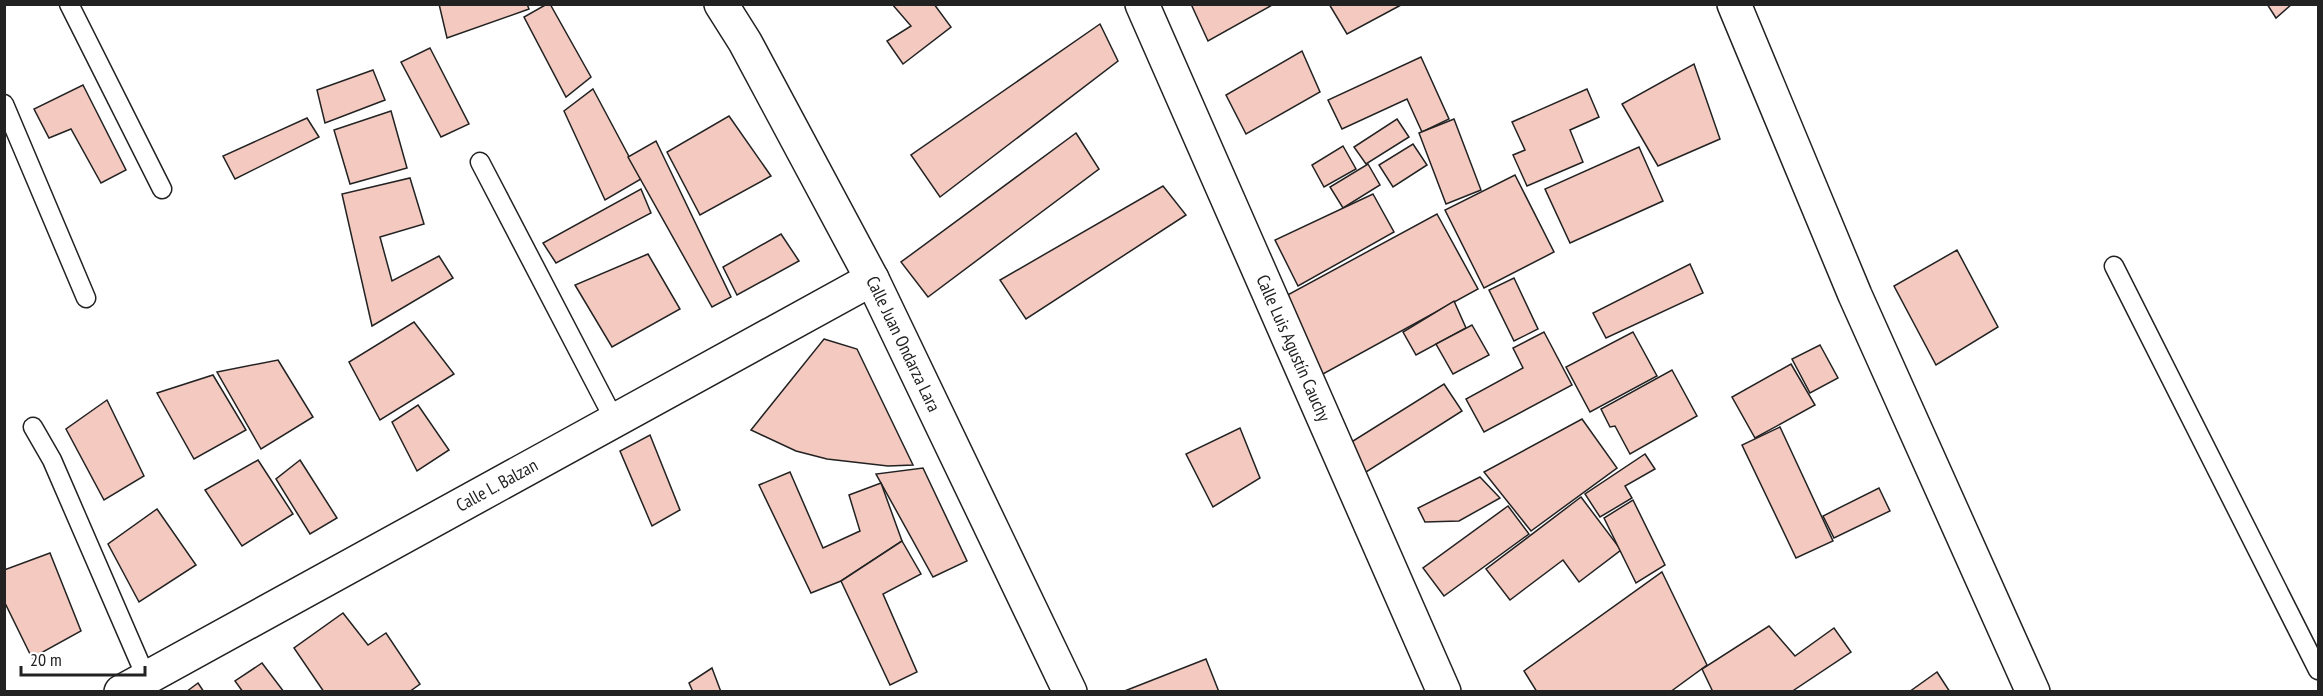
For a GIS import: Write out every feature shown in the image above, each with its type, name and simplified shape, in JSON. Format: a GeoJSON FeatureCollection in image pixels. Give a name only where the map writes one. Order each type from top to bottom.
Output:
{"type":"FeatureCollection","features":[{"type":"Feature","properties":{"kind":"street","name":"Calle Juan Ondarza Lara"},"geometry":{"type":"LineString","coordinates":[[721,4],[744,42],[872,279],[1070,692]]}},
{"type":"Feature","properties":{"kind":"street","name":"Calle Luis Agustín Cauchy"},"geometry":{"type":"LineString","coordinates":[[1142,4],[1444,692]]}},
{"type":"Feature","properties":{"kind":"street"},"geometry":{"type":"LineString","coordinates":[[1734,4],[1855,295],[2033,692]]}},
{"type":"Feature","properties":{"kind":"street","name":"Calle L. Balzan"},"geometry":{"type":"LineString","coordinates":[[133,685],[872,279]]}},
{"type":"Feature","properties":{"kind":"lane"},"geometry":{"type":"LineString","coordinates":[[69,4],[162,189]]}},
{"type":"Feature","properties":{"kind":"lane"},"geometry":{"type":"LineString","coordinates":[[4,104],[86,298]]}},
{"type":"Feature","properties":{"kind":"lane"},"geometry":{"type":"LineString","coordinates":[[480,162],[615,420]]}},
{"type":"Feature","properties":{"kind":"lane"},"geometry":{"type":"LineString","coordinates":[[2114,266],[2319,670]]}},
{"type":"Feature","properties":{"kind":"lane"},"geometry":{"type":"LineString","coordinates":[[33,428],[52,460],[133,685]]}},
{"type":"Feature","properties":{"kind":"building"},"geometry":{"type":"Polygon","coordinates":[[[439,4],[527,4],[529,9],[447,38],[439,4]]]}},
{"type":"Feature","properties":{"kind":"building"},"geometry":{"type":"Polygon","coordinates":[[[550,4],[591,77],[566,97],[524,17],[550,4]]]}},
{"type":"Feature","properties":{"kind":"building"},"geometry":{"type":"Polygon","coordinates":[[[892,4],[934,4],[951,27],[903,64],[887,41],[911,26],[892,4]]]}},
{"type":"Feature","properties":{"kind":"building"},"geometry":{"type":"Polygon","coordinates":[[[1191,4],[1274,4],[1208,41],[1191,4]]]}},
{"type":"Feature","properties":{"kind":"building"},"geometry":{"type":"Polygon","coordinates":[[[1329,4],[1400,4],[1401,5],[1347,34],[1329,4]]]}},
{"type":"Feature","properties":{"kind":"building"},"geometry":{"type":"Polygon","coordinates":[[[2267,4],[2292,4],[2276,18],[2267,4]]]}},
{"type":"Feature","properties":{"kind":"building"},"geometry":{"type":"Polygon","coordinates":[[[1100,24],[1118,61],[940,197],[911,155],[1100,24]]]}},
{"type":"Feature","properties":{"kind":"building"},"geometry":{"type":"Polygon","coordinates":[[[430,48],[469,124],[441,137],[401,62],[430,48]]]}},
{"type":"Feature","properties":{"kind":"building"},"geometry":{"type":"Polygon","coordinates":[[[1302,51],[1320,92],[1246,134],[1226,95],[1302,51]]]}},
{"type":"Feature","properties":{"kind":"building"},"geometry":{"type":"Polygon","coordinates":[[[1421,57],[1449,119],[1422,132],[1407,99],[1342,129],[1328,100],[1421,57]]]}},
{"type":"Feature","properties":{"kind":"building"},"geometry":{"type":"Polygon","coordinates":[[[1694,64],[1720,139],[1658,166],[1622,104],[1694,64]]]}},
{"type":"Feature","properties":{"kind":"building"},"geometry":{"type":"Polygon","coordinates":[[[373,70],[385,100],[325,123],[317,90],[373,70]]]}},
{"type":"Feature","properties":{"kind":"building"},"geometry":{"type":"Polygon","coordinates":[[[83,85],[126,170],[101,183],[71,129],[49,138],[34,109],[83,85]]]}},
{"type":"Feature","properties":{"kind":"building"},"geometry":{"type":"Polygon","coordinates":[[[593,89],[641,179],[605,200],[564,111],[593,89]]]}},
{"type":"Feature","properties":{"kind":"building"},"geometry":{"type":"Polygon","coordinates":[[[1587,89],[1599,117],[1570,130],[1583,162],[1527,186],[1513,155],[1525,150],[1512,122],[1587,89]]]}},
{"type":"Feature","properties":{"kind":"building"},"geometry":{"type":"Polygon","coordinates":[[[391,111],[407,168],[350,184],[334,130],[391,111]]]}},
{"type":"Feature","properties":{"kind":"building"},"geometry":{"type":"Polygon","coordinates":[[[729,116],[771,176],[700,215],[667,152],[729,116]]]}},
{"type":"Feature","properties":{"kind":"building"},"geometry":{"type":"Polygon","coordinates":[[[307,118],[319,137],[235,179],[223,156],[307,118]]]}},
{"type":"Feature","properties":{"kind":"building"},"geometry":{"type":"Polygon","coordinates":[[[1397,119],[1409,137],[1366,164],[1354,147],[1397,119]]]}},
{"type":"Feature","properties":{"kind":"building"},"geometry":{"type":"Polygon","coordinates":[[[1454,119],[1481,190],[1446,204],[1419,133],[1454,119]]]}},
{"type":"Feature","properties":{"kind":"building"},"geometry":{"type":"Polygon","coordinates":[[[1076,133],[1099,169],[928,297],[901,262],[1076,133]]]}},
{"type":"Feature","properties":{"kind":"building"},"geometry":{"type":"Polygon","coordinates":[[[656,141],[731,297],[712,307],[628,157],[656,141]]]}},
{"type":"Feature","properties":{"kind":"building"},"geometry":{"type":"Polygon","coordinates":[[[1413,144],[1427,165],[1393,187],[1379,165],[1413,144]]]}},
{"type":"Feature","properties":{"kind":"building"},"geometry":{"type":"Polygon","coordinates":[[[1343,146],[1356,169],[1324,187],[1312,165],[1343,146]]]}},
{"type":"Feature","properties":{"kind":"building"},"geometry":{"type":"Polygon","coordinates":[[[1639,147],[1663,201],[1570,243],[1545,189],[1639,147]]]}},
{"type":"Feature","properties":{"kind":"building"},"geometry":{"type":"Polygon","coordinates":[[[1368,164],[1380,185],[1343,208],[1330,187],[1368,164]]]}},
{"type":"Feature","properties":{"kind":"building"},"geometry":{"type":"Polygon","coordinates":[[[1515,175],[1554,252],[1484,288],[1445,210],[1515,175]]]}},
{"type":"Feature","properties":{"kind":"building"},"geometry":{"type":"Polygon","coordinates":[[[410,178],[424,224],[380,237],[392,281],[439,256],[453,278],[372,326],[342,194],[410,178]]]}},
{"type":"Feature","properties":{"kind":"building"},"geometry":{"type":"Polygon","coordinates":[[[1163,186],[1186,215],[1026,319],[1000,280],[1163,186]]]}},
{"type":"Feature","properties":{"kind":"building"},"geometry":{"type":"Polygon","coordinates":[[[641,189],[651,213],[556,263],[543,243],[641,189]]]}},
{"type":"Feature","properties":{"kind":"building"},"geometry":{"type":"Polygon","coordinates":[[[1373,194],[1394,232],[1298,286],[1275,240],[1373,194]]]}},
{"type":"Feature","properties":{"kind":"building"},"geometry":{"type":"Polygon","coordinates":[[[1437,214],[1478,289],[1323,374],[1282,298],[1437,214]]]}},
{"type":"Feature","properties":{"kind":"building"},"geometry":{"type":"Polygon","coordinates":[[[781,234],[799,261],[737,295],[723,267],[781,234]]]}},
{"type":"Feature","properties":{"kind":"building"},"geometry":{"type":"Polygon","coordinates":[[[1957,250],[1998,327],[1936,365],[1894,286],[1957,250]]]}},
{"type":"Feature","properties":{"kind":"building"},"geometry":{"type":"Polygon","coordinates":[[[648,254],[680,309],[612,347],[575,285],[648,254]]]}},
{"type":"Feature","properties":{"kind":"building"},"geometry":{"type":"Polygon","coordinates":[[[1690,264],[1703,293],[1606,338],[1593,313],[1690,264]]]}},
{"type":"Feature","properties":{"kind":"building"},"geometry":{"type":"Polygon","coordinates":[[[1514,278],[1538,329],[1514,341],[1489,290],[1514,278]]]}},
{"type":"Feature","properties":{"kind":"building"},"geometry":{"type":"Polygon","coordinates":[[[1454,301],[1466,328],[1416,355],[1403,332],[1454,301]]]}},
{"type":"Feature","properties":{"kind":"building"},"geometry":{"type":"Polygon","coordinates":[[[414,322],[454,374],[380,420],[349,362],[414,322]]]}},
{"type":"Feature","properties":{"kind":"building"},"geometry":{"type":"Polygon","coordinates":[[[1472,325],[1489,355],[1453,374],[1436,344],[1472,325]]]}},
{"type":"Feature","properties":{"kind":"building"},"geometry":{"type":"Polygon","coordinates":[[[1544,332],[1572,385],[1484,432],[1466,399],[1523,368],[1513,348],[1544,332]]]}},
{"type":"Feature","properties":{"kind":"building"},"geometry":{"type":"Polygon","coordinates":[[[1633,332],[1657,376],[1590,412],[1566,367],[1633,332]]]}},
{"type":"Feature","properties":{"kind":"building"},"geometry":{"type":"Polygon","coordinates":[[[824,339],[857,349],[913,465],[888,466],[827,459],[796,451],[751,430],[824,339]]]}},
{"type":"Feature","properties":{"kind":"building"},"geometry":{"type":"Polygon","coordinates":[[[1820,345],[1838,378],[1810,393],[1792,359],[1820,345]]]}},
{"type":"Feature","properties":{"kind":"building"},"geometry":{"type":"Polygon","coordinates":[[[278,360],[313,417],[261,449],[217,372],[278,360]]]}},
{"type":"Feature","properties":{"kind":"building"},"geometry":{"type":"Polygon","coordinates":[[[1791,364],[1815,405],[1755,438],[1732,397],[1791,364]]]}},
{"type":"Feature","properties":{"kind":"building"},"geometry":{"type":"Polygon","coordinates":[[[1672,370],[1697,416],[1630,454],[1615,426],[1610,427],[1601,409],[1672,370]]]}},
{"type":"Feature","properties":{"kind":"building"},"geometry":{"type":"Polygon","coordinates":[[[213,375],[246,430],[194,459],[157,393],[213,375]]]}},
{"type":"Feature","properties":{"kind":"building"},"geometry":{"type":"Polygon","coordinates":[[[1444,384],[1462,411],[1363,474],[1345,446],[1444,384]]]}},
{"type":"Feature","properties":{"kind":"building"},"geometry":{"type":"Polygon","coordinates":[[[107,400],[144,476],[104,500],[66,429],[107,400]]]}},
{"type":"Feature","properties":{"kind":"building"},"geometry":{"type":"Polygon","coordinates":[[[418,405],[449,450],[417,471],[392,422],[418,405]]]}},
{"type":"Feature","properties":{"kind":"building"},"geometry":{"type":"Polygon","coordinates":[[[1582,419],[1617,468],[1531,531],[1484,472],[1582,419]]]}},
{"type":"Feature","properties":{"kind":"building"},"geometry":{"type":"Polygon","coordinates":[[[1780,427],[1833,541],[1796,558],[1742,445],[1780,427]]]}},
{"type":"Feature","properties":{"kind":"building"},"geometry":{"type":"Polygon","coordinates":[[[1240,428],[1260,478],[1213,507],[1186,454],[1240,428]]]}},
{"type":"Feature","properties":{"kind":"building"},"geometry":{"type":"Polygon","coordinates":[[[650,435],[680,510],[652,526],[620,451],[650,435]]]}},
{"type":"Feature","properties":{"kind":"building"},"geometry":{"type":"Polygon","coordinates":[[[1645,454],[1655,469],[1625,486],[1632,498],[1600,517],[1585,494],[1645,454]]]}},
{"type":"Feature","properties":{"kind":"building"},"geometry":{"type":"Polygon","coordinates":[[[258,460],[293,514],[242,546],[205,490],[258,460]]]}},
{"type":"Feature","properties":{"kind":"building"},"geometry":{"type":"Polygon","coordinates":[[[300,460],[337,518],[310,534],[276,479],[300,460]]]}},
{"type":"Feature","properties":{"kind":"building"},"geometry":{"type":"Polygon","coordinates":[[[923,468],[967,561],[933,577],[876,474],[923,468]]]}},
{"type":"Feature","properties":{"kind":"building"},"geometry":{"type":"Polygon","coordinates":[[[790,472],[823,548],[860,531],[849,495],[881,483],[902,541],[841,581],[811,593],[759,485],[790,472]]]}},
{"type":"Feature","properties":{"kind":"building"},"geometry":{"type":"Polygon","coordinates":[[[1480,477],[1500,498],[1459,521],[1425,522],[1418,508],[1480,477]]]}},
{"type":"Feature","properties":{"kind":"building"},"geometry":{"type":"Polygon","coordinates":[[[1879,488],[1890,511],[1834,538],[1823,516],[1879,488]]]}},
{"type":"Feature","properties":{"kind":"building"},"geometry":{"type":"Polygon","coordinates":[[[1581,497],[1621,550],[1579,582],[1563,560],[1510,600],[1486,569],[1581,497]]]}},
{"type":"Feature","properties":{"kind":"building"},"geometry":{"type":"Polygon","coordinates":[[[1633,500],[1665,565],[1636,583],[1604,518],[1633,500]]]}},
{"type":"Feature","properties":{"kind":"building"},"geometry":{"type":"Polygon","coordinates":[[[1508,506],[1529,534],[1444,596],[1423,568],[1508,506]]]}},
{"type":"Feature","properties":{"kind":"building"},"geometry":{"type":"Polygon","coordinates":[[[157,509],[196,565],[139,602],[108,544],[157,509]]]}},
{"type":"Feature","properties":{"kind":"building"},"geometry":{"type":"Polygon","coordinates":[[[902,541],[921,574],[883,594],[917,672],[890,685],[841,581],[902,541]]]}},
{"type":"Feature","properties":{"kind":"building"},"geometry":{"type":"Polygon","coordinates":[[[50,553],[81,631],[32,658],[4,601],[4,570],[50,553]]]}},
{"type":"Feature","properties":{"kind":"building"},"geometry":{"type":"Polygon","coordinates":[[[1662,572],[1707,665],[1670,692],[1537,692],[1524,671],[1662,572]]]}},
{"type":"Feature","properties":{"kind":"building"},"geometry":{"type":"Polygon","coordinates":[[[343,613],[368,645],[386,633],[420,684],[409,692],[324,692],[294,648],[343,613]]]}},
{"type":"Feature","properties":{"kind":"building"},"geometry":{"type":"Polygon","coordinates":[[[1769,626],[1795,656],[1834,628],[1851,652],[1791,692],[1713,692],[1702,669],[1769,626]]]}},
{"type":"Feature","properties":{"kind":"building"},"geometry":{"type":"Polygon","coordinates":[[[1206,659],[1219,692],[1122,692],[1206,659]]]}},
{"type":"Feature","properties":{"kind":"building"},"geometry":{"type":"Polygon","coordinates":[[[262,663],[284,692],[243,692],[235,681],[262,663]]]}},
{"type":"Feature","properties":{"kind":"building"},"geometry":{"type":"Polygon","coordinates":[[[712,668],[721,692],[693,692],[689,683],[712,668]]]}},
{"type":"Feature","properties":{"kind":"building"},"geometry":{"type":"Polygon","coordinates":[[[1937,672],[1950,692],[1909,692],[1937,672]]]}},
{"type":"Feature","properties":{"kind":"building"},"geometry":{"type":"Polygon","coordinates":[[[198,683],[204,692],[186,692],[198,683]]]}}]}
